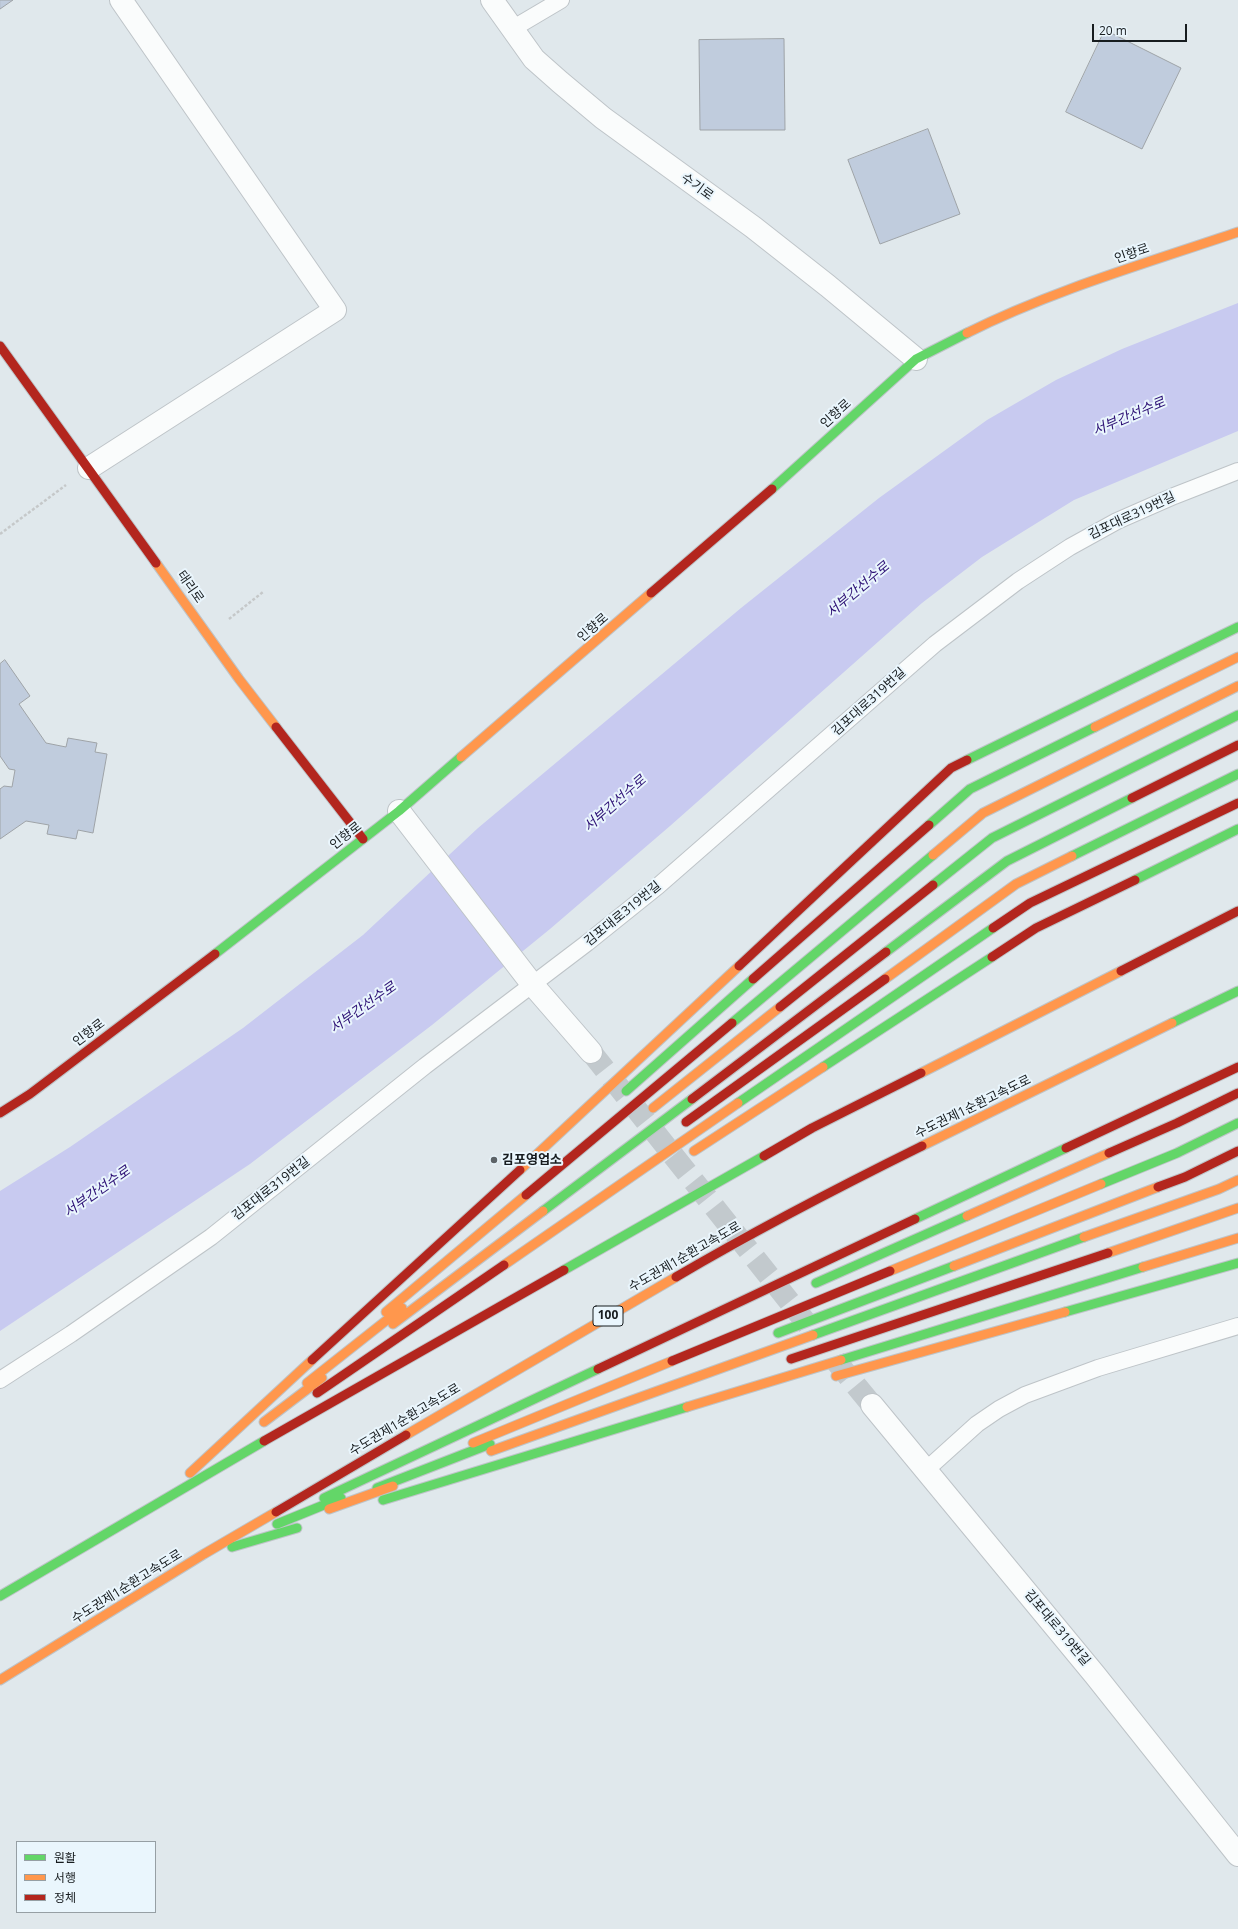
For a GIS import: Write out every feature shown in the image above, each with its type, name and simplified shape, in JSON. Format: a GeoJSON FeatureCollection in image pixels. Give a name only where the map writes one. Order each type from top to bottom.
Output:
{"type":"FeatureCollection","features":[{"type":"Feature","properties":{"kind":"main road","name":"인향로"},"geometry":{"type":"LineString","coordinates":[[0,1113],[30,1094],[232,942],[399,811],[745,513],[916,359],[1005,314],[1068,290],[1238,232]]}},
{"type":"Feature","properties":{"kind":"main road","name":"태리로"},"geometry":{"type":"LineString","coordinates":[[0,346],[239,679],[363,839]]}},
{"type":"Feature","properties":{"kind":"main road"},"geometry":{"type":"LineString","coordinates":[[161,1500],[584,1111],[951,768],[1238,627]]}},
{"type":"Feature","properties":{"kind":"main road"},"geometry":{"type":"LineString","coordinates":[[616,1100],[970,789],[1238,657]]}},
{"type":"Feature","properties":{"kind":"main road"},"geometry":{"type":"LineString","coordinates":[[161,1500],[983,813],[1238,686]]}},
{"type":"Feature","properties":{"kind":"main road"},"geometry":{"type":"LineString","coordinates":[[648,1112],[992,838],[1238,715]]}},
{"type":"Feature","properties":{"kind":"main road"},"geometry":{"type":"LineString","coordinates":[[256,1432],[1007,861],[1238,745]]}},
{"type":"Feature","properties":{"kind":"main road"},"geometry":{"type":"LineString","coordinates":[[679,1126],[1016,884],[1238,774]]}},
{"type":"Feature","properties":{"kind":"main road"},"geometry":{"type":"LineString","coordinates":[[256,1432],[1030,903],[1238,803]]}},
{"type":"Feature","properties":{"kind":"main road"},"geometry":{"type":"LineString","coordinates":[[688,1155],[1036,928],[1238,829]]}},
{"type":"Feature","properties":{"kind":"main road"},"geometry":{"type":"LineString","coordinates":[[0,1596],[161,1500],[812,1128],[1238,911]]}},
{"type":"Feature","properties":{"kind":"main road","name":"수도권제1순환고속도로"},"geometry":{"type":"LineString","coordinates":[[0,1680],[204,1554],[716,1253],[864,1174],[1238,991]]}},
{"type":"Feature","properties":{"kind":"main road"},"geometry":{"type":"LineString","coordinates":[[204,1554],[1238,1067]]}},
{"type":"Feature","properties":{"kind":"main road"},"geometry":{"type":"LineString","coordinates":[[806,1287],[1177,1123],[1238,1093]]}},
{"type":"Feature","properties":{"kind":"main road"},"geometry":{"type":"LineString","coordinates":[[204,1554],[1177,1153],[1238,1123]]}},
{"type":"Feature","properties":{"kind":"main road"},"geometry":{"type":"LineString","coordinates":[[769,1337],[1185,1177],[1238,1151]]}},
{"type":"Feature","properties":{"kind":"main road"},"geometry":{"type":"LineString","coordinates":[[204,1554],[1219,1189],[1238,1180]]}},
{"type":"Feature","properties":{"kind":"main road"},"geometry":{"type":"LineString","coordinates":[[778,1363],[1224,1214],[1238,1208]]}},
{"type":"Feature","properties":{"kind":"main road"},"geometry":{"type":"LineString","coordinates":[[161,1500],[478,1221]]}},
{"type":"Feature","properties":{"kind":"main road"},"geometry":{"type":"LineString","coordinates":[[326,1517],[1238,1238]]}},
{"type":"Feature","properties":{"kind":"main road"},"geometry":{"type":"LineString","coordinates":[[161,1500],[486,1241]]}},
{"type":"Feature","properties":{"kind":"main road"},"geometry":{"type":"LineString","coordinates":[[314,1400],[535,1255]]}},
{"type":"Feature","properties":{"kind":"main road"},"geometry":{"type":"LineString","coordinates":[[161,1500],[498,1257]]}},
{"type":"Feature","properties":{"kind":"main road"},"geometry":{"type":"LineString","coordinates":[[824,1380],[1238,1263]]}},
{"type":"Feature","properties":{"kind":"main road"},"geometry":{"type":"LineString","coordinates":[[204,1554],[596,1381]]}},
{"type":"Feature","properties":{"kind":"main road"},"geometry":{"type":"LineString","coordinates":[[204,1554],[613,1397]]}},
{"type":"Feature","properties":{"kind":"main road"},"geometry":{"type":"LineString","coordinates":[[161,1500],[294,1413]]}},
{"type":"Feature","properties":{"kind":"main road"},"geometry":{"type":"LineString","coordinates":[[204,1554],[582,1428]]}},
{"type":"Feature","properties":{"kind":"main road"},"geometry":{"type":"LineString","coordinates":[[372,1507],[625,1436]]}},
{"type":"Feature","properties":{"kind":"main road"},"geometry":{"type":"LineString","coordinates":[[161,1500],[234,1445]]}},
{"type":"Feature","properties":{"kind":"main road"},"geometry":{"type":"LineString","coordinates":[[204,1554],[303,1525]]}},
{"type":"Feature","properties":{"kind":"street"},"geometry":{"type":"LineString","coordinates":[[88,468],[335,310],[121,0]]}},
{"type":"Feature","properties":{"kind":"street","name":"수기로"},"geometry":{"type":"LineString","coordinates":[[492,0],[534,59],[603,118],[752,227],[828,286],[916,359]]}},
{"type":"Feature","properties":{"kind":"street"},"geometry":{"type":"LineString","coordinates":[[399,811],[532,984],[591,1052]]}},
{"type":"Feature","properties":{"kind":"street","name":"김포대로319번길"},"geometry":{"type":"LineString","coordinates":[[872,1405],[1095,1675],[1238,1855]]}},
{"type":"Feature","properties":{"kind":"lane"},"geometry":{"type":"LineString","coordinates":[[512,29],[560,0]]}},
{"type":"Feature","properties":{"kind":"lane","name":"김포대로319번길"},"geometry":{"type":"LineString","coordinates":[[0,1380],[211,1237],[532,984],[587,943],[658,886],[935,644],[1018,581],[1070,547],[1118,521],[1238,471]]}},
{"type":"Feature","properties":{"kind":"lane"},"geometry":{"type":"LineString","coordinates":[[926,1470],[977,1424],[999,1409],[1025,1395],[1098,1368],[1238,1326]]}},
{"type":"Feature","properties":{"kind":"path"},"geometry":{"type":"LineString","coordinates":[[0,534],[88,468]]}},
{"type":"Feature","properties":{"kind":"path"},"geometry":{"type":"LineString","coordinates":[[208,635],[263,592]]}},
{"type":"Feature","properties":{"kind":"water","name":"서부간선수로"},"geometry":{"type":"Polygon","coordinates":[[[1238,303],[1238,431],[1074,500],[982,557],[922,603],[670,826],[550,929],[432,1025],[250,1164],[0,1331],[0,1191],[70,1147],[243,1028],[363,935],[478,828],[741,608],[879,498],[987,420],[1056,380],[1122,349],[1238,303]]]}},
{"type":"Feature","properties":{"kind":"building"},"geometry":{"type":"Polygon","coordinates":[[[0,0],[13,0],[0,9],[0,0]]]}},
{"type":"Feature","properties":{"kind":"building"},"geometry":{"type":"Polygon","coordinates":[[[1105,30],[1181,68],[1142,149],[1066,112],[1105,30]]]}},
{"type":"Feature","properties":{"kind":"building"},"geometry":{"type":"Polygon","coordinates":[[[784,39],[785,130],[700,130],[699,40],[784,39]]]}},
{"type":"Feature","properties":{"kind":"building"},"geometry":{"type":"Polygon","coordinates":[[[928,129],[960,214],[880,244],[848,160],[928,129]]]}},
{"type":"Feature","properties":{"kind":"building"},"geometry":{"type":"Polygon","coordinates":[[[5,660],[30,696],[19,704],[46,743],[66,747],[68,738],[97,743],[95,752],[107,754],[93,833],[78,830],[76,839],[47,834],[49,825],[26,821],[0,839],[0,789],[4,786],[12,787],[15,770],[9,769],[0,756],[0,664],[5,660]]]}},
{"type":"Feature","properties":{"kind":"tunnel"},"geometry":{"type":"LineString","coordinates":[[591,1052],[808,1325]]}},
{"type":"Feature","properties":{"kind":"tunnel"},"geometry":{"type":"LineString","coordinates":[[835,1360],[872,1405]]}},
{"type":"Feature","properties":{"kind":"traffic: fast"},"geometry":{"type":"LineString","coordinates":[[772,489],[916,359],[967,333]]}},
{"type":"Feature","properties":{"kind":"traffic: fast"},"geometry":{"type":"LineString","coordinates":[[967,760],[1238,627]]}},
{"type":"Feature","properties":{"kind":"traffic: fast"},"geometry":{"type":"LineString","coordinates":[[933,885],[992,838],[1238,715]]}},
{"type":"Feature","properties":{"kind":"traffic: fast"},"geometry":{"type":"LineString","coordinates":[[929,825],[970,789],[1095,727]]}},
{"type":"Feature","properties":{"kind":"traffic: fast"},"geometry":{"type":"LineString","coordinates":[[215,954],[399,811],[461,757]]}},
{"type":"Feature","properties":{"kind":"traffic: fast"},"geometry":{"type":"LineString","coordinates":[[1072,856],[1238,774]]}},
{"type":"Feature","properties":{"kind":"traffic: fast"},"geometry":{"type":"LineString","coordinates":[[886,952],[1007,861],[1132,798]]}},
{"type":"Feature","properties":{"kind":"traffic: fast"},"geometry":{"type":"LineString","coordinates":[[1135,880],[1238,829]]}},
{"type":"Feature","properties":{"kind":"traffic: fast"},"geometry":{"type":"LineString","coordinates":[[732,1023],[933,855]]}},
{"type":"Feature","properties":{"kind":"traffic: fast"},"geometry":{"type":"LineString","coordinates":[[738,1103],[993,928]]}},
{"type":"Feature","properties":{"kind":"traffic: fast"},"geometry":{"type":"LineString","coordinates":[[823,1067],[992,957]]}},
{"type":"Feature","properties":{"kind":"traffic: fast"},"geometry":{"type":"LineString","coordinates":[[626,1091],[753,979]]}},
{"type":"Feature","properties":{"kind":"traffic: fast"},"geometry":{"type":"LineString","coordinates":[[1172,1023],[1238,991]]}},
{"type":"Feature","properties":{"kind":"traffic: fast"},"geometry":{"type":"LineString","coordinates":[[543,1211],[692,1099]]}},
{"type":"Feature","properties":{"kind":"traffic: fast"},"geometry":{"type":"LineString","coordinates":[[1101,1184],[1177,1153],[1238,1123]]}},
{"type":"Feature","properties":{"kind":"traffic: fast"},"geometry":{"type":"LineString","coordinates":[[915,1219],[1066,1148]]}},
{"type":"Feature","properties":{"kind":"traffic: fast"},"geometry":{"type":"LineString","coordinates":[[564,1270],[764,1156]]}},
{"type":"Feature","properties":{"kind":"traffic: fast"},"geometry":{"type":"LineString","coordinates":[[816,1283],[967,1216]]}},
{"type":"Feature","properties":{"kind":"traffic: fast"},"geometry":{"type":"LineString","coordinates":[[813,1335],[1084,1237]]}},
{"type":"Feature","properties":{"kind":"traffic: fast"},"geometry":{"type":"LineString","coordinates":[[1065,1312],[1238,1263]]}},
{"type":"Feature","properties":{"kind":"traffic: fast"},"geometry":{"type":"LineString","coordinates":[[778,1333],[954,1266]]}},
{"type":"Feature","properties":{"kind":"traffic: fast"},"geometry":{"type":"LineString","coordinates":[[841,1360],[1143,1267]]}},
{"type":"Feature","properties":{"kind":"traffic: fast"},"geometry":{"type":"LineString","coordinates":[[324,1498],[598,1369]]}},
{"type":"Feature","properties":{"kind":"traffic: fast"},"geometry":{"type":"LineString","coordinates":[[383,1500],[687,1407]]}},
{"type":"Feature","properties":{"kind":"traffic: fast"},"geometry":{"type":"LineString","coordinates":[[0,1596],[264,1441]]}},
{"type":"Feature","properties":{"kind":"traffic: fast"},"geometry":{"type":"LineString","coordinates":[[377,1488],[490,1444]]}},
{"type":"Feature","properties":{"kind":"traffic: fast"},"geometry":{"type":"LineString","coordinates":[[277,1524],[341,1498]]}},
{"type":"Feature","properties":{"kind":"traffic: fast"},"geometry":{"type":"LineString","coordinates":[[232,1547],[297,1528]]}},
{"type":"Feature","properties":{"kind":"traffic: slow"},"geometry":{"type":"LineString","coordinates":[[967,333],[1033,303],[1067,290],[1238,232]]}},
{"type":"Feature","properties":{"kind":"traffic: slow"},"geometry":{"type":"LineString","coordinates":[[156,563],[239,679],[276,727]]}},
{"type":"Feature","properties":{"kind":"traffic: slow"},"geometry":{"type":"LineString","coordinates":[[461,757],[651,593]]}},
{"type":"Feature","properties":{"kind":"traffic: slow"},"geometry":{"type":"LineString","coordinates":[[1095,727],[1238,657]]}},
{"type":"Feature","properties":{"kind":"traffic: slow"},"geometry":{"type":"LineString","coordinates":[[933,855],[983,813],[1238,686]]}},
{"type":"Feature","properties":{"kind":"traffic: slow"},"geometry":{"type":"LineString","coordinates":[[885,979],[1016,884],[1072,856]]}},
{"type":"Feature","properties":{"kind":"traffic: slow"},"geometry":{"type":"LineString","coordinates":[[520,1170],[739,966]]}},
{"type":"Feature","properties":{"kind":"traffic: slow"},"geometry":{"type":"LineString","coordinates":[[921,1073],[1121,971]]}},
{"type":"Feature","properties":{"kind":"traffic: slow"},"geometry":{"type":"LineString","coordinates":[[653,1108],[780,1007]]}},
{"type":"Feature","properties":{"kind":"traffic: slow"},"geometry":{"type":"LineString","coordinates":[[922,1146],[1172,1023]]}},
{"type":"Feature","properties":{"kind":"traffic: slow"},"geometry":{"type":"LineString","coordinates":[[694,1151],[823,1067]]}},
{"type":"Feature","properties":{"kind":"traffic: slow"},"geometry":{"type":"LineString","coordinates":[[504,1265],[738,1103]]}},
{"type":"Feature","properties":{"kind":"traffic: slow"},"geometry":{"type":"LineString","coordinates":[[967,1216],[1109,1153]]}},
{"type":"Feature","properties":{"kind":"traffic: slow"},"geometry":{"type":"LineString","coordinates":[[1084,1237],[1219,1189],[1238,1180]]}},
{"type":"Feature","properties":{"kind":"traffic: slow"},"geometry":{"type":"LineString","coordinates":[[890,1271],[1101,1184]]}},
{"type":"Feature","properties":{"kind":"traffic: slow"},"geometry":{"type":"LineString","coordinates":[[954,1266],[1158,1187]]}},
{"type":"Feature","properties":{"kind":"traffic: slow"},"geometry":{"type":"LineString","coordinates":[[386,1312],[526,1195]]}},
{"type":"Feature","properties":{"kind":"traffic: slow"},"geometry":{"type":"LineString","coordinates":[[1108,1253],[1238,1208]]}},
{"type":"Feature","properties":{"kind":"traffic: slow"},"geometry":{"type":"LineString","coordinates":[[393,1324],[543,1211]]}},
{"type":"Feature","properties":{"kind":"traffic: slow"},"geometry":{"type":"LineString","coordinates":[[1143,1267],[1238,1238]]}},
{"type":"Feature","properties":{"kind":"traffic: slow"},"geometry":{"type":"LineString","coordinates":[[406,1435],[676,1277]]}},
{"type":"Feature","properties":{"kind":"traffic: slow"},"geometry":{"type":"LineString","coordinates":[[307,1383],[402,1308]]}},
{"type":"Feature","properties":{"kind":"traffic: slow"},"geometry":{"type":"LineString","coordinates":[[836,1376],[1065,1312]]}},
{"type":"Feature","properties":{"kind":"traffic: slow"},"geometry":{"type":"LineString","coordinates":[[491,1451],[813,1335]]}},
{"type":"Feature","properties":{"kind":"traffic: slow"},"geometry":{"type":"LineString","coordinates":[[190,1473],[312,1360]]}},
{"type":"Feature","properties":{"kind":"traffic: slow"},"geometry":{"type":"LineString","coordinates":[[687,1407],[841,1360]]}},
{"type":"Feature","properties":{"kind":"traffic: slow"},"geometry":{"type":"LineString","coordinates":[[473,1443],[672,1361]]}},
{"type":"Feature","properties":{"kind":"traffic: slow"},"geometry":{"type":"LineString","coordinates":[[264,1422],[322,1378]]}},
{"type":"Feature","properties":{"kind":"traffic: slow"},"geometry":{"type":"LineString","coordinates":[[329,1509],[393,1486]]}},
{"type":"Feature","properties":{"kind":"traffic: slow"},"geometry":{"type":"LineString","coordinates":[[0,1680],[204,1554],[276,1512]]}},
{"type":"Feature","properties":{"kind":"traffic: jam"},"geometry":{"type":"LineString","coordinates":[[0,346],[156,563]]}},
{"type":"Feature","properties":{"kind":"traffic: jam"},"geometry":{"type":"LineString","coordinates":[[651,593],[772,489]]}},
{"type":"Feature","properties":{"kind":"traffic: jam"},"geometry":{"type":"LineString","coordinates":[[276,727],[363,839]]}},
{"type":"Feature","properties":{"kind":"traffic: jam"},"geometry":{"type":"LineString","coordinates":[[1132,798],[1238,745]]}},
{"type":"Feature","properties":{"kind":"traffic: jam"},"geometry":{"type":"LineString","coordinates":[[739,966],[951,768],[967,760]]}},
{"type":"Feature","properties":{"kind":"traffic: jam"},"geometry":{"type":"LineString","coordinates":[[993,928],[1030,903],[1238,803]]}},
{"type":"Feature","properties":{"kind":"traffic: jam"},"geometry":{"type":"LineString","coordinates":[[753,979],[929,825]]}},
{"type":"Feature","properties":{"kind":"traffic: jam"},"geometry":{"type":"LineString","coordinates":[[992,957],[1036,928],[1135,880]]}},
{"type":"Feature","properties":{"kind":"traffic: jam"},"geometry":{"type":"LineString","coordinates":[[780,1007],[933,885]]}},
{"type":"Feature","properties":{"kind":"traffic: jam"},"geometry":{"type":"LineString","coordinates":[[1121,971],[1238,911]]}},
{"type":"Feature","properties":{"kind":"traffic: jam"},"geometry":{"type":"LineString","coordinates":[[692,1099],[886,952]]}},
{"type":"Feature","properties":{"kind":"traffic: jam"},"geometry":{"type":"LineString","coordinates":[[0,1113],[30,1094],[215,954]]}},
{"type":"Feature","properties":{"kind":"traffic: jam"},"geometry":{"type":"LineString","coordinates":[[686,1122],[885,979]]}},
{"type":"Feature","properties":{"kind":"traffic: jam"},"geometry":{"type":"LineString","coordinates":[[526,1195],[732,1023]]}},
{"type":"Feature","properties":{"kind":"traffic: jam"},"geometry":{"type":"LineString","coordinates":[[1066,1148],[1238,1067]]}},
{"type":"Feature","properties":{"kind":"traffic: jam"},"geometry":{"type":"LineString","coordinates":[[764,1156],[812,1128],[921,1073]]}},
{"type":"Feature","properties":{"kind":"traffic: jam"},"geometry":{"type":"LineString","coordinates":[[1109,1153],[1177,1123],[1238,1093]]}},
{"type":"Feature","properties":{"kind":"traffic: jam"},"geometry":{"type":"LineString","coordinates":[[676,1277],[798,1209],[922,1146]]}},
{"type":"Feature","properties":{"kind":"traffic: jam"},"geometry":{"type":"LineString","coordinates":[[1158,1187],[1185,1177],[1238,1151]]}},
{"type":"Feature","properties":{"kind":"traffic: jam"},"geometry":{"type":"LineString","coordinates":[[312,1360],[520,1170]]}},
{"type":"Feature","properties":{"kind":"traffic: jam"},"geometry":{"type":"LineString","coordinates":[[598,1369],[915,1219]]}},
{"type":"Feature","properties":{"kind":"traffic: jam"},"geometry":{"type":"LineString","coordinates":[[791,1359],[1108,1253]]}},
{"type":"Feature","properties":{"kind":"traffic: jam"},"geometry":{"type":"LineString","coordinates":[[317,1393],[504,1265]]}},
{"type":"Feature","properties":{"kind":"traffic: jam"},"geometry":{"type":"LineString","coordinates":[[264,1441],[564,1270]]}},
{"type":"Feature","properties":{"kind":"traffic: jam"},"geometry":{"type":"LineString","coordinates":[[672,1361],[890,1271]]}},
{"type":"Feature","properties":{"kind":"traffic: jam"},"geometry":{"type":"LineString","coordinates":[[276,1512],[406,1435]]}},
{"type":"Feature","properties":{"kind":"place","name":"김포영업소"},"geometry":{"type":"Point","coordinates":[494,1160]}}]}
